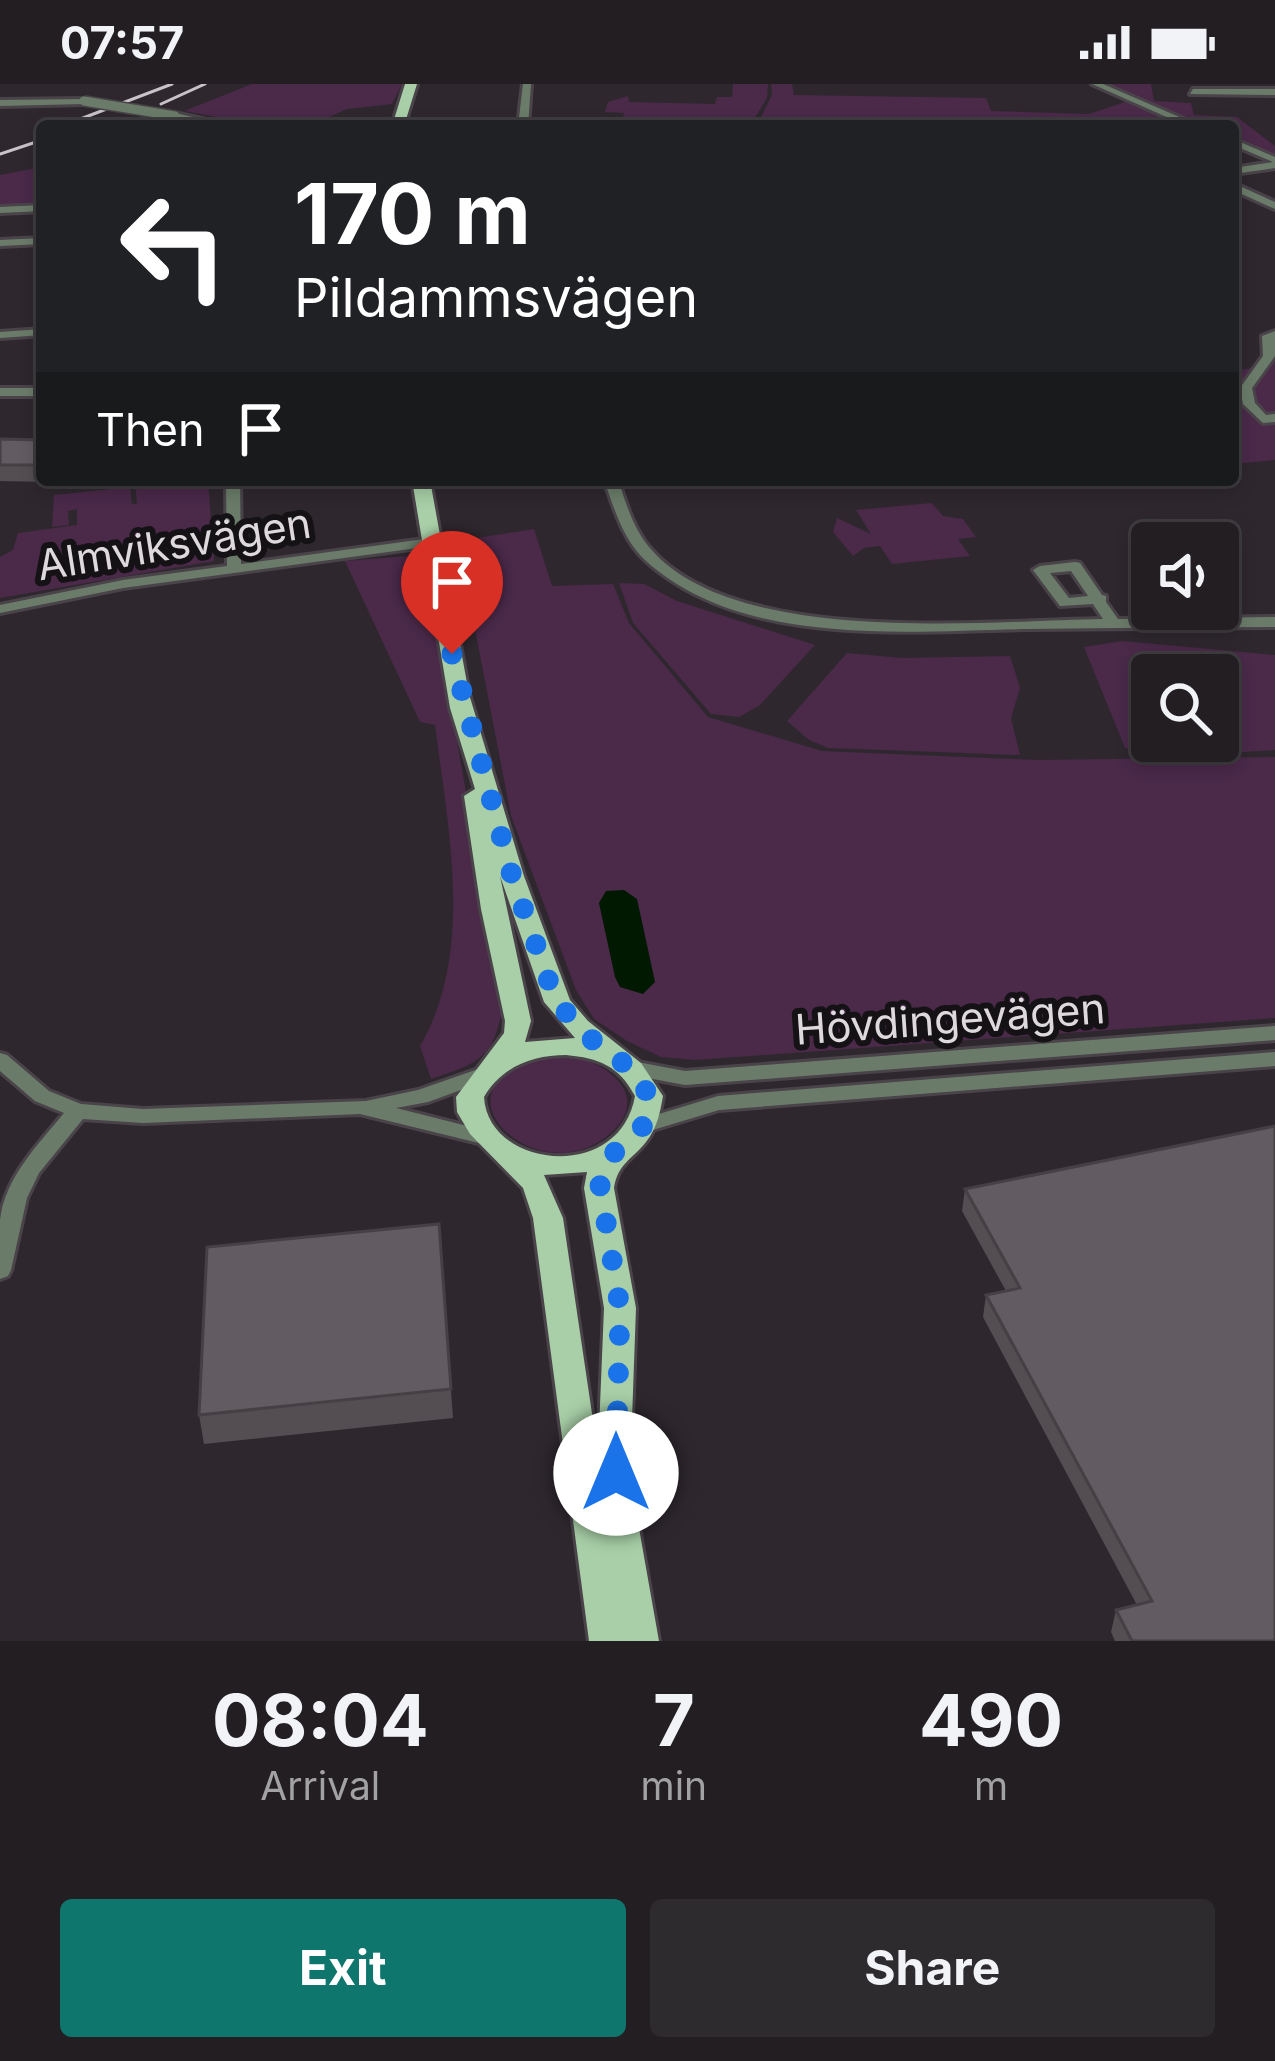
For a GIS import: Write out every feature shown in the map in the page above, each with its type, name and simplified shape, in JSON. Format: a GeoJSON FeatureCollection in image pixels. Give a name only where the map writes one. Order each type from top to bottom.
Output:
{"type":"FeatureCollection","features":[{"type":"Feature","properties":{"kind":"main road"},"geometry":{"type":"LineString","coordinates":[[411,84],[412,120]]}},
{"type":"Feature","properties":{"kind":"main road"},"geometry":{"type":"LineString","coordinates":[[402,120],[425,84]]}},
{"type":"Feature","properties":{"kind":"main road"},"geometry":{"type":"LineString","coordinates":[[422,486],[493,909],[518,1021],[510,1047],[488,1072],[472,1102],[474,1120],[492,1144],[534,1181],[548,1218],[607,1641]]}},
{"type":"Feature","properties":{"kind":"main road"},"geometry":{"type":"LineString","coordinates":[[459,695],[548,982],[565,1016],[604,1052],[632,1068],[649,1096],[643,1126],[614,1153],[602,1171],[599,1188],[620,1308],[614,1447],[617,1500],[641,1641]]}},
{"type":"Feature","properties":{"kind":"main road"},"geometry":{"type":"LineString","coordinates":[[488,1072],[532,1049],[581,1046],[604,1052]]}},
{"type":"Feature","properties":{"kind":"main road"},"geometry":{"type":"LineString","coordinates":[[492,1144],[520,1160],[568,1166],[614,1153]]}},
{"type":"Feature","properties":{"kind":"street"},"geometry":{"type":"LineString","coordinates":[[8,84],[1,103],[84,101],[193,120]]}},
{"type":"Feature","properties":{"kind":"street"},"geometry":{"type":"LineString","coordinates":[[524,120],[527,84]]}},
{"type":"Feature","properties":{"kind":"street"},"geometry":{"type":"LineString","coordinates":[[1096,84],[1181,120]]}},
{"type":"Feature","properties":{"kind":"street"},"geometry":{"type":"LineString","coordinates":[[1196,109],[1192,88],[1275,92]]}},
{"type":"Feature","properties":{"kind":"street"},"geometry":{"type":"LineString","coordinates":[[1239,145],[1275,163]]}},
{"type":"Feature","properties":{"kind":"street"},"geometry":{"type":"LineString","coordinates":[[1239,170],[1275,163]]}},
{"type":"Feature","properties":{"kind":"street"},"geometry":{"type":"LineString","coordinates":[[1239,189],[1275,206]]}},
{"type":"Feature","properties":{"kind":"street"},"geometry":{"type":"LineString","coordinates":[[0,210],[36,208]]}},
{"type":"Feature","properties":{"kind":"street"},"geometry":{"type":"LineString","coordinates":[[0,243],[36,242]]}},
{"type":"Feature","properties":{"kind":"street"},"geometry":{"type":"LineString","coordinates":[[0,334],[36,331]]}},
{"type":"Feature","properties":{"kind":"street"},"geometry":{"type":"LineString","coordinates":[[1275,334],[1268,336],[1272,353],[1250,378],[1246,395],[1263,419],[1275,418]]}},
{"type":"Feature","properties":{"kind":"street"},"geometry":{"type":"LineString","coordinates":[[0,392],[36,392]]}},
{"type":"Feature","properties":{"kind":"street"},"geometry":{"type":"LineString","coordinates":[[232,486],[234,570]]}},
{"type":"Feature","properties":{"kind":"street"},"geometry":{"type":"LineString","coordinates":[[613,486],[634,539],[650,557],[684,582],[737,604],[788,617],[845,623],[1275,622]]}},
{"type":"Feature","properties":{"kind":"street","name":"Almviksvägen"},"geometry":{"type":"LineString","coordinates":[[0,609],[123,584],[432,542]]}},
{"type":"Feature","properties":{"kind":"street"},"geometry":{"type":"LineString","coordinates":[[1101,599],[1114,624]]}},
{"type":"Feature","properties":{"kind":"street","name":"Hövdingevägen"},"geometry":{"type":"LineString","coordinates":[[632,1068],[685,1078],[1275,1033]]}},
{"type":"Feature","properties":{"kind":"street","name":"Hövdingevägen"},"geometry":{"type":"LineString","coordinates":[[643,1126],[718,1103],[1275,1059]]}},
{"type":"Feature","properties":{"kind":"street"},"geometry":{"type":"LineString","coordinates":[[0,1060],[42,1096],[78,1111],[143,1116],[360,1107],[421,1097],[488,1072]]}},
{"type":"Feature","properties":{"kind":"street"},"geometry":{"type":"LineString","coordinates":[[360,1107],[492,1144]]}},
{"type":"Feature","properties":{"kind":"street"},"geometry":{"type":"LineString","coordinates":[[0,1270],[7,1228],[30,1168],[78,1111]]}},
{"type":"Feature","properties":{"kind":"shaded area"},"geometry":{"type":"Polygon","coordinates":[[[252,84],[402,84],[392,104],[347,109],[323,120],[233,120],[184,111],[252,84]]]}},
{"type":"Feature","properties":{"kind":"shaded area"},"geometry":{"type":"Polygon","coordinates":[[[733,84],[768,84],[767,98],[754,120],[622,120],[624,113],[605,112],[608,102],[628,96],[629,102],[715,104],[717,97],[732,97],[733,84]]]}},
{"type":"Feature","properties":{"kind":"shaded area"},"geometry":{"type":"Polygon","coordinates":[[[771,84],[792,84],[794,95],[986,98],[991,111],[1089,114],[1128,101],[1170,120],[760,120],[772,95],[771,84]]]}},
{"type":"Feature","properties":{"kind":"shaded area"},"geometry":{"type":"Polygon","coordinates":[[[1104,84],[1151,84],[1154,101],[1191,103],[1194,115],[1237,117],[1275,146],[1275,156],[1239,141],[1239,120],[1190,120],[1104,84]]]}},
{"type":"Feature","properties":{"kind":"shaded area"},"geometry":{"type":"Polygon","coordinates":[[[36,168],[36,205],[0,207],[0,175],[36,168]]]}},
{"type":"Feature","properties":{"kind":"shaded area"},"geometry":{"type":"Polygon","coordinates":[[[1275,362],[1275,460],[1239,463],[1239,368],[1275,362]]]}},
{"type":"Feature","properties":{"kind":"shaded area"},"geometry":{"type":"Polygon","coordinates":[[[136,486],[208,486],[214,561],[0,598],[0,557],[13,550],[18,533],[77,525],[77,509],[68,511],[69,525],[52,527],[54,495],[130,487],[132,504],[137,504],[136,486]]]}},
{"type":"Feature","properties":{"kind":"shaded area"},"geometry":{"type":"Polygon","coordinates":[[[932,503],[943,516],[963,519],[976,537],[958,539],[970,556],[892,564],[880,546],[864,548],[853,556],[833,532],[837,518],[871,534],[856,510],[932,503]]]}},
{"type":"Feature","properties":{"kind":"shaded area"},"geometry":{"type":"Polygon","coordinates":[[[534,529],[552,586],[613,584],[629,623],[708,717],[822,751],[1131,762],[1239,762],[1239,757],[1275,757],[1275,1018],[695,1060],[661,1057],[627,1041],[594,1019],[576,990],[511,816],[458,541],[534,529]]]}},
{"type":"Feature","properties":{"kind":"shaded area"},"geometry":{"type":"Polygon","coordinates":[[[409,556],[420,561],[428,574],[503,1005],[495,1037],[482,1056],[431,1079],[420,1046],[447,971],[453,889],[435,725],[420,722],[345,561],[409,556]]]}},
{"type":"Feature","properties":{"kind":"shaded area"},"geometry":{"type":"Polygon","coordinates":[[[619,583],[644,584],[677,601],[815,645],[760,705],[739,717],[711,714],[633,623],[619,583]]]}},
{"type":"Feature","properties":{"kind":"shaded area"},"geometry":{"type":"Polygon","coordinates":[[[1122,641],[1275,655],[1275,750],[1239,752],[1239,654],[1131,654],[1131,750],[1125,748],[1084,647],[1122,641]]]}},
{"type":"Feature","properties":{"kind":"shaded area"},"geometry":{"type":"Polygon","coordinates":[[[847,653],[902,658],[1010,656],[1020,688],[1011,718],[1020,755],[828,748],[809,740],[787,721],[847,653]]]}},
{"type":"Feature","properties":{"kind":"shaded area"},"geometry":{"type":"Polygon","coordinates":[[[624,890],[637,899],[655,982],[643,994],[620,987],[615,977],[599,903],[606,891],[624,890]]]}},
{"type":"Feature","properties":{"kind":"shaded area"},"geometry":{"type":"Polygon","coordinates":[[[566,1056],[596,1064],[619,1082],[626,1093],[623,1118],[612,1132],[581,1150],[550,1152],[522,1143],[501,1127],[491,1106],[496,1085],[519,1067],[566,1056]]]}},
{"type":"Feature","properties":{"kind":"building"},"geometry":{"type":"Polygon","coordinates":[[[0,439],[36,440],[36,465],[0,465],[0,439]]]}},
{"type":"Feature","properties":{"kind":"building"},"geometry":{"type":"Polygon","coordinates":[[[1275,1126],[1275,1641],[1132,1641],[1116,1610],[1152,1601],[986,1295],[1020,1288],[965,1189],[1275,1126]]]}},
{"type":"Feature","properties":{"kind":"building"},"geometry":{"type":"Polygon","coordinates":[[[439,1224],[451,1389],[199,1415],[207,1247],[439,1224]]]}},
{"type":"Feature","properties":{"kind":"railway"},"geometry":{"type":"LineString","coordinates":[[78,120],[172,84]]}},
{"type":"Feature","properties":{"kind":"railway"},"geometry":{"type":"LineString","coordinates":[[161,104],[205,84]]}},
{"type":"Feature","properties":{"kind":"railway"},"geometry":{"type":"LineString","coordinates":[[0,154],[36,142]]}},
{"type":"Feature","properties":{"kind":"route"},"geometry":{"type":"LineString","coordinates":[[452,654],[459,695],[512,876],[556,1002],[604,1052],[632,1068],[649,1096],[643,1126],[614,1153],[599,1179],[620,1308],[616,1473]]}}]}
